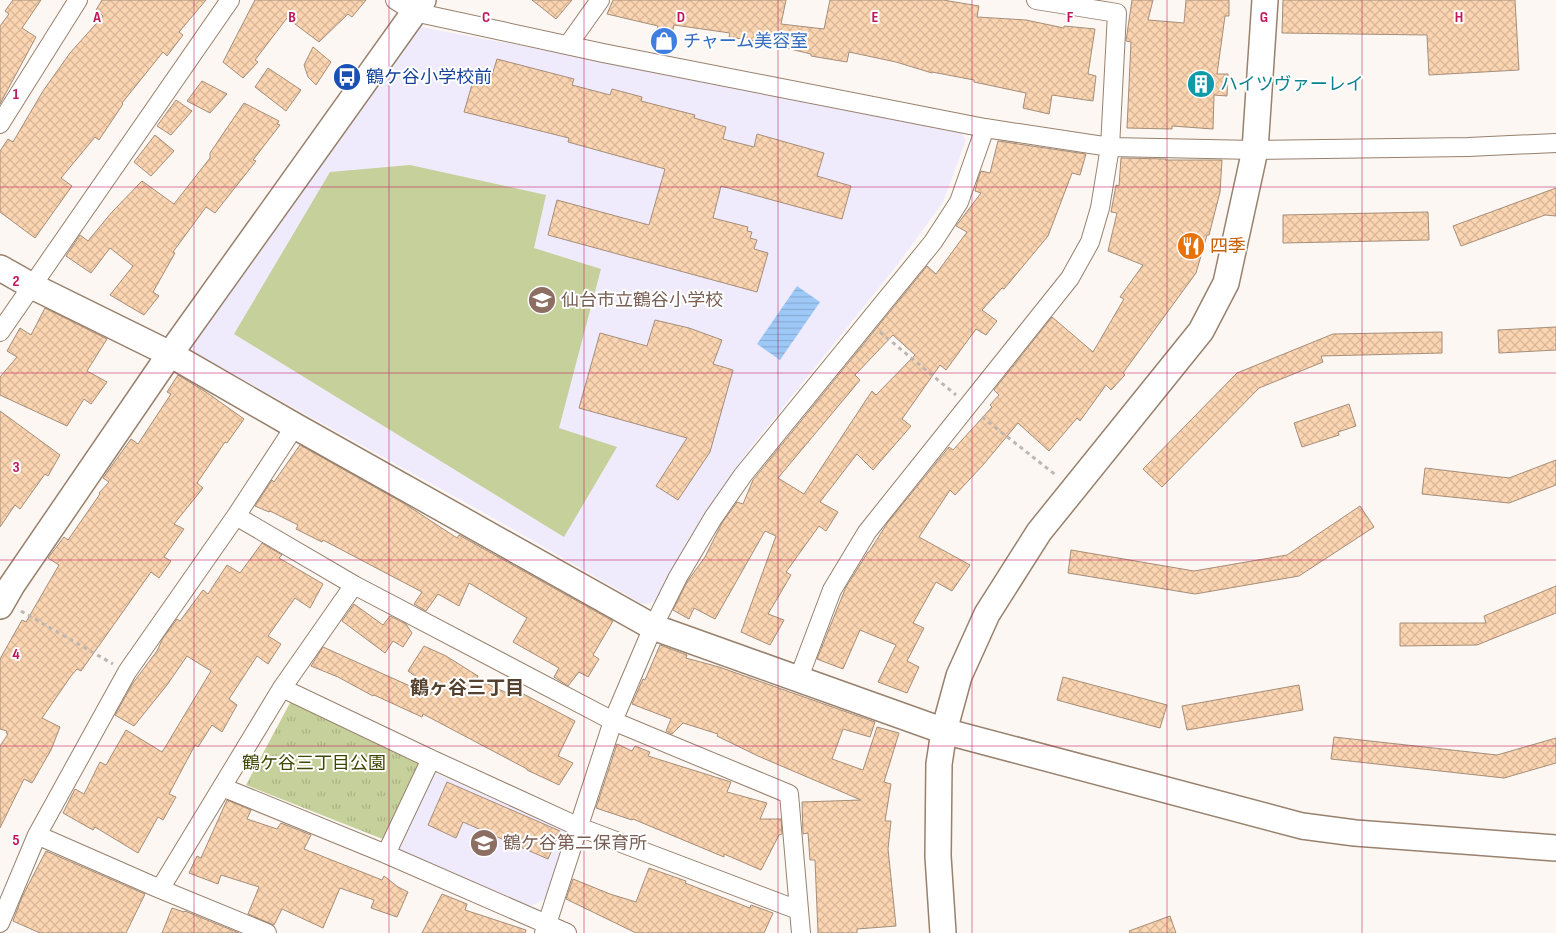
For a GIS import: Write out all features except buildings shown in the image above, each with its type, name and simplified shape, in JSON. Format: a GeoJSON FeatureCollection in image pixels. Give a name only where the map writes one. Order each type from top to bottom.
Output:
{"type":"FeatureCollection","features":[{"type":"Feature","properties":{"kind":"street"},"geometry":{"type":"LineString","coordinates":[[0,124],[78,0]]}},
{"type":"Feature","properties":{"kind":"street"},"geometry":{"type":"LineString","coordinates":[[0,332],[230,0]]}},
{"type":"Feature","properties":{"kind":"street"},"geometry":{"type":"LineString","coordinates":[[568,45],[600,0]]}},
{"type":"Feature","properties":{"kind":"street"},"geometry":{"type":"LineString","coordinates":[[798,680],[832,590],[867,532],[1070,278],[1090,242],[1100,208],[1110,147],[1117,13],[1036,0]]}},
{"type":"Feature","properties":{"kind":"street"},"geometry":{"type":"LineString","coordinates":[[943,933],[938,856],[939,764],[944,731],[959,676],[987,614],[1039,532],[1201,331],[1226,283],[1255,150],[1265,0]]}},
{"type":"Feature","properties":{"kind":"street"},"geometry":{"type":"LineString","coordinates":[[2,603],[12,585],[411,4],[568,45],[985,128],[1110,147],[1255,150],[1468,147],[1556,143]]}},
{"type":"Feature","properties":{"kind":"street"},"geometry":{"type":"LineString","coordinates":[[545,929],[613,720],[653,626],[678,577],[713,518],[743,475],[933,242],[959,202],[985,128]]}},
{"type":"Feature","properties":{"kind":"street"},"geometry":{"type":"LineString","coordinates":[[0,268],[32,286],[170,354],[653,626],[798,680],[944,731],[1302,826],[1355,833],[1556,848]]}},
{"type":"Feature","properties":{"kind":"street"},"geometry":{"type":"LineString","coordinates":[[0,923],[37,835],[127,672],[236,516],[295,426]]}},
{"type":"Feature","properties":{"kind":"street"},"geometry":{"type":"LineString","coordinates":[[236,516],[354,585],[613,720],[789,794],[801,933]]}},
{"type":"Feature","properties":{"kind":"street"},"geometry":{"type":"LineString","coordinates":[[160,889],[282,688],[354,585]]}},
{"type":"Feature","properties":{"kind":"street"},"geometry":{"type":"LineString","coordinates":[[282,688],[579,827],[798,910]]}},
{"type":"Feature","properties":{"kind":"street"},"geometry":{"type":"LineString","coordinates":[[386,854],[431,759]]}},
{"type":"Feature","properties":{"kind":"street"},"geometry":{"type":"LineString","coordinates":[[222,787],[386,854],[545,929],[567,933]]}},
{"type":"Feature","properties":{"kind":"street"},"geometry":{"type":"LineString","coordinates":[[37,835],[267,933]]}},
{"type":"Feature","properties":{"kind":"path"},"geometry":{"type":"LineString","coordinates":[[2,603],[127,672]]}},
{"type":"Feature","properties":{"kind":"shaded area","name":"仙台市立鶴谷小学校"},"geometry":{"type":"Polygon","coordinates":[[[410,25],[957,127],[966,140],[943,202],[898,264],[752,446],[701,519],[658,600],[644,605],[506,525],[193,352],[190,335],[410,25]]]}},
{"type":"Feature","properties":{"kind":"shaded area","name":"鶴ケ谷第二保育所"},"geometry":{"type":"Polygon","coordinates":[[[433,772],[563,827],[568,835],[544,900],[530,906],[399,850],[433,772]]]}},
{"type":"Feature","properties":{"kind":"green space"},"geometry":{"type":"Polygon","coordinates":[[[410,165],[546,195],[534,248],[601,269],[559,428],[617,447],[564,537],[234,334],[330,172],[410,165]]]}},
{"type":"Feature","properties":{"kind":"green space","name":"鶴ケ谷三丁目公園"},"geometry":{"type":"Polygon","coordinates":[[[291,701],[422,765],[385,840],[246,785],[291,701]]]}},
{"type":"Feature","properties":{"kind":"water"},"geometry":{"type":"Polygon","coordinates":[[[797,286],[820,302],[780,360],[757,344],[797,286]]]}},
{"type":"Feature","properties":{"kind":"place","name":"チャーム美容室"},"geometry":{"type":"Point","coordinates":[664,41]}},
{"type":"Feature","properties":{"kind":"place","name":"鶴ケ谷小学校前"},"geometry":{"type":"Point","coordinates":[347,77]}},
{"type":"Feature","properties":{"kind":"place","name":"ハイツヴァーレイ"},"geometry":{"type":"Point","coordinates":[1201,84]}},
{"type":"Feature","properties":{"kind":"place","name":"四季"},"geometry":{"type":"Point","coordinates":[1191,246]}},
{"type":"Feature","properties":{"kind":"place","name":"仙台市立鶴谷小学校"},"geometry":{"type":"Point","coordinates":[542,300]}},
{"type":"Feature","properties":{"kind":"place","name":"鶴ケ谷第二保育所"},"geometry":{"type":"Point","coordinates":[484,843]}},
{"type":"Feature","properties":{"kind":"district","name":"鶴ヶ谷三丁目"},"geometry":{"type":"Point","coordinates":[467,687]}}]}
